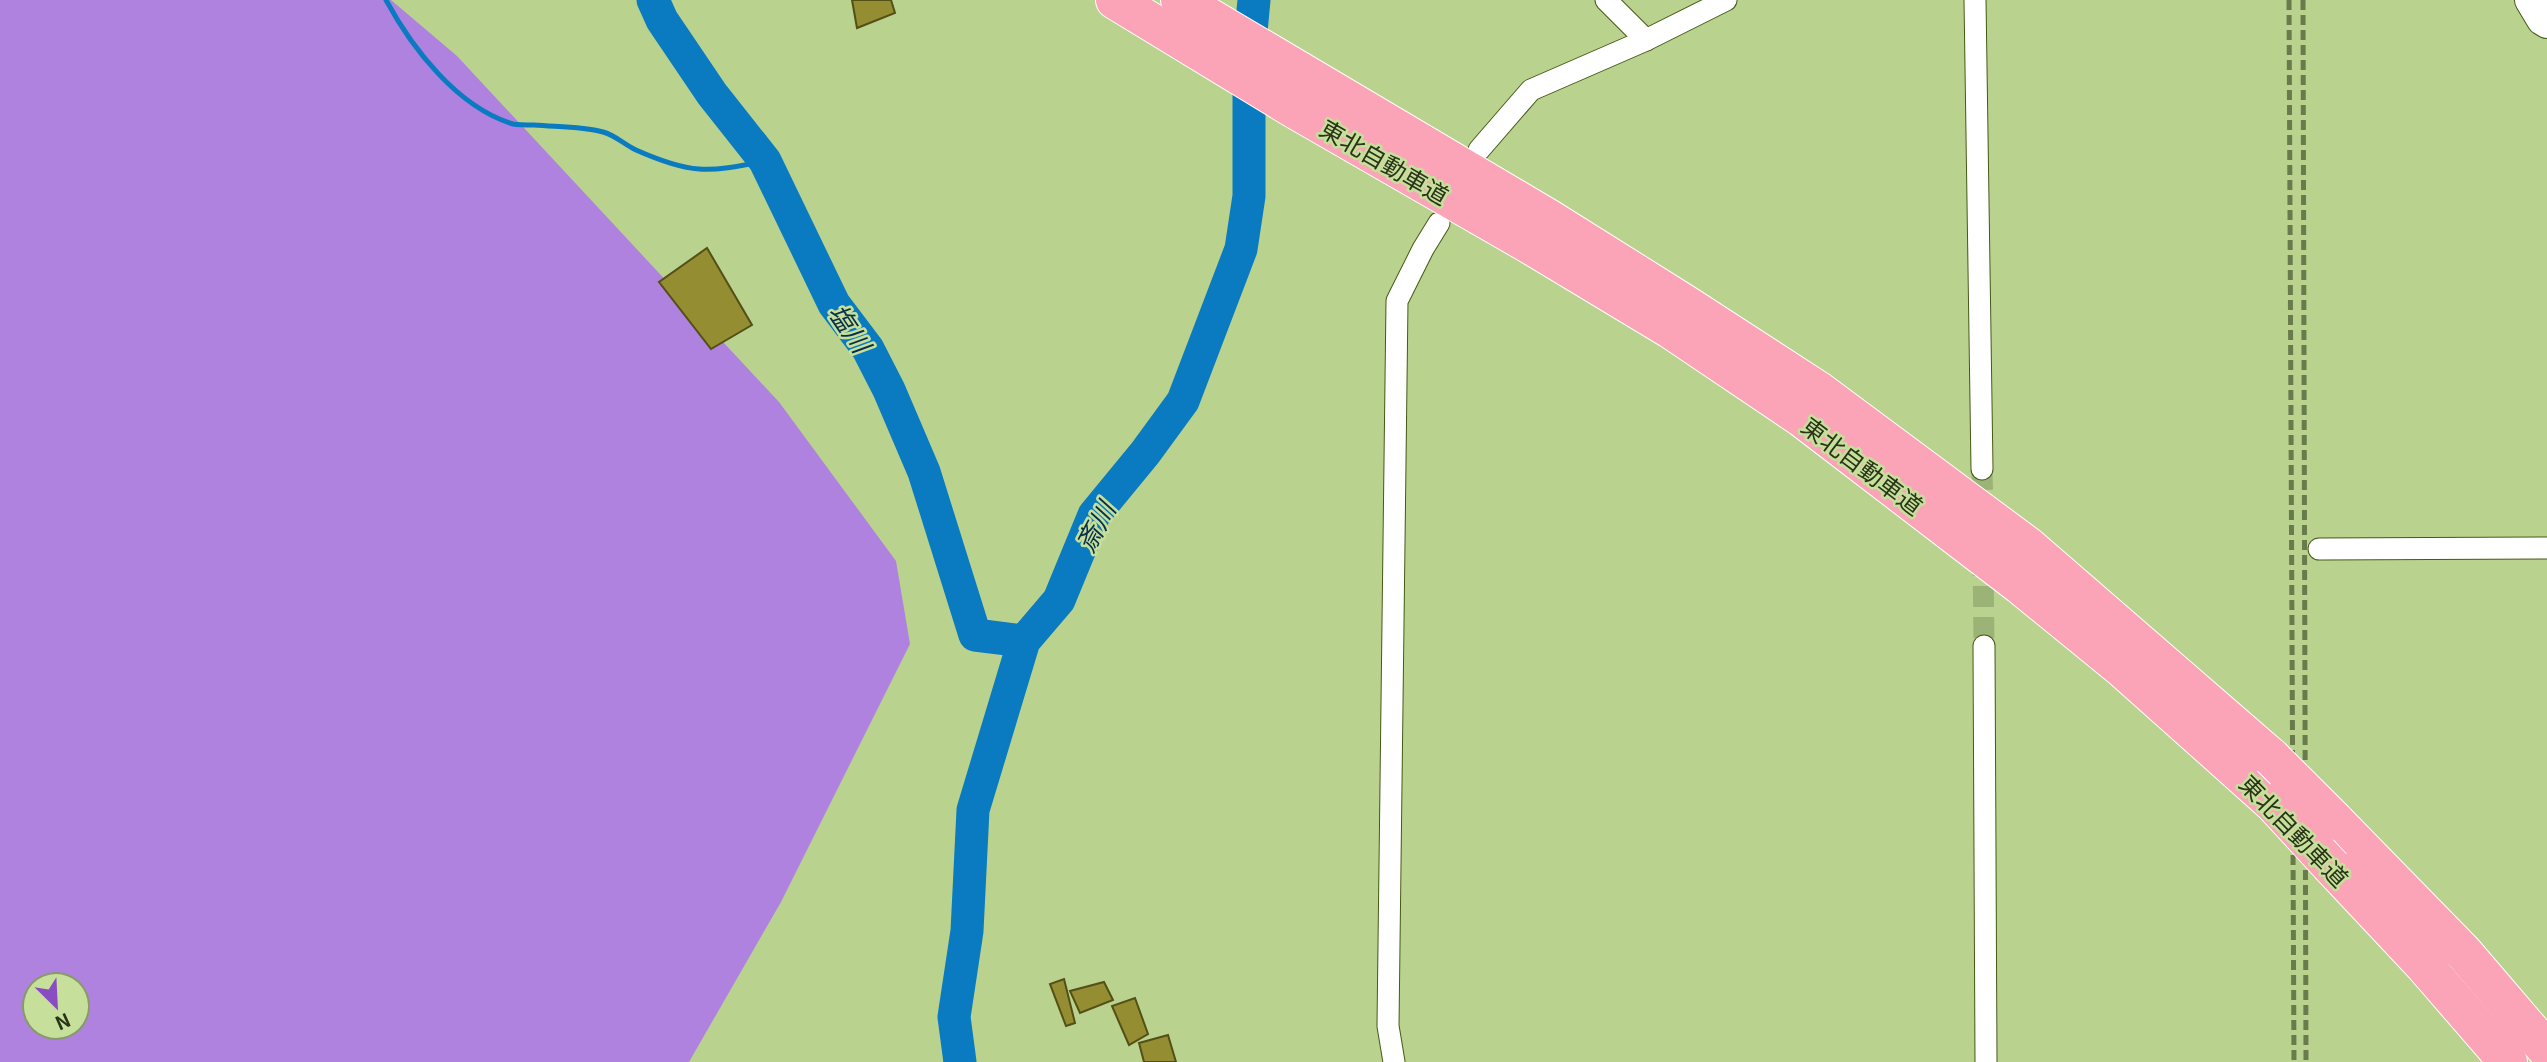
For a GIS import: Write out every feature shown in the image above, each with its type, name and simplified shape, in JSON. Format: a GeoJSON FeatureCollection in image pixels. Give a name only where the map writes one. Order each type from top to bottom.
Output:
{"type":"FeatureCollection","features":[{"type":"Feature","properties":{"kind":"highway","name":"東北自動車道"},"geometry":{"type":"LineString","coordinates":[[1115,0],[1197,24],[1300,71],[1548,218],[1819,391],[2029,547],[2271,757],[2464,953],[2547,1050]]}},
{"type":"Feature","properties":{"kind":"highway","name":"東北自動車道"},"geometry":{"type":"LineString","coordinates":[[1197,24],[1294,109],[1670,329],[1802,418],[2031,593],[2123,668],[2273,803],[2424,965],[2508,1062]]}},
{"type":"Feature","properties":{"kind":"street"},"geometry":{"type":"LineString","coordinates":[[1606,0],[1646,40]]}},
{"type":"Feature","properties":{"kind":"street"},"geometry":{"type":"LineString","coordinates":[[1479,150],[1531,90],[1646,40],[1726,0]]}},
{"type":"Feature","properties":{"kind":"street"},"geometry":{"type":"LineString","coordinates":[[1975,0],[1982,469]]}},
{"type":"Feature","properties":{"kind":"street"},"geometry":{"type":"LineString","coordinates":[[2530,0],[2542,20],[2547,23]]}},
{"type":"Feature","properties":{"kind":"street"},"geometry":{"type":"LineString","coordinates":[[1394,1062],[1388,1026],[1397,301],[1439,223]]}},
{"type":"Feature","properties":{"kind":"street"},"geometry":{"type":"LineString","coordinates":[[2319,549],[2547,548]]}},
{"type":"Feature","properties":{"kind":"street"},"geometry":{"type":"LineString","coordinates":[[1984,646],[1986,1062]]}},
{"type":"Feature","properties":{"kind":"shaded area"},"geometry":{"type":"Polygon","coordinates":[[[0,0],[391,0],[457,56],[779,402],[896,561],[910,644],[781,902],[689,1062],[0,1062],[0,0]]]}},
{"type":"Feature","properties":{"kind":"building"},"geometry":{"type":"Polygon","coordinates":[[[852,0],[891,0],[895,13],[857,28],[852,0]]]}},
{"type":"Feature","properties":{"kind":"building"},"geometry":{"type":"Polygon","coordinates":[[[707,248],[752,325],[711,349],[659,282],[707,248]]]}},
{"type":"Feature","properties":{"kind":"building"},"geometry":{"type":"Polygon","coordinates":[[[1064,979],[1075,1023],[1066,1026],[1050,984],[1064,979]]]}},
{"type":"Feature","properties":{"kind":"building"},"geometry":{"type":"Polygon","coordinates":[[[1104,982],[1113,1000],[1080,1013],[1070,991],[1104,982]]]}},
{"type":"Feature","properties":{"kind":"building"},"geometry":{"type":"Polygon","coordinates":[[[1135,998],[1148,1034],[1129,1045],[1112,1006],[1135,998]]]}},
{"type":"Feature","properties":{"kind":"building"},"geometry":{"type":"Polygon","coordinates":[[[1168,1035],[1176,1062],[1144,1062],[1139,1043],[1168,1035]]]}},
{"type":"Feature","properties":{"kind":"waterway"},"geometry":{"type":"LineString","coordinates":[[386,0],[409,37],[438,74],[473,104],[493,116],[513,124],[603,132],[636,150],[685,167],[728,168],[765,161]]}},
{"type":"Feature","properties":{"kind":"waterway","name":"塩川"},"geometry":{"type":"LineString","coordinates":[[653,0],[662,20],[712,94],[765,161],[834,304],[868,349],[889,390],[924,472],[975,635],[1024,641]]}},
{"type":"Feature","properties":{"kind":"waterway","name":"斎川"},"geometry":{"type":"LineString","coordinates":[[960,1062],[954,1017],[967,931],[973,810],[1024,641],[1059,600],[1094,515],[1183,401],[1241,249],[1249,196],[1249,53],[1254,0]]}},
{"type":"Feature","properties":{"kind":"tunnel"},"geometry":{"type":"LineString","coordinates":[[1982,469],[1983,516]]}},
{"type":"Feature","properties":{"kind":"tunnel"},"geometry":{"type":"LineString","coordinates":[[1983,555],[1984,646]]}},
{"type":"Feature","properties":{"kind":"railway"},"geometry":{"type":"LineString","coordinates":[[2289,0],[2294,1062]]}},
{"type":"Feature","properties":{"kind":"railway"},"geometry":{"type":"LineString","coordinates":[[2303,0],[2306,1062]]}}]}
